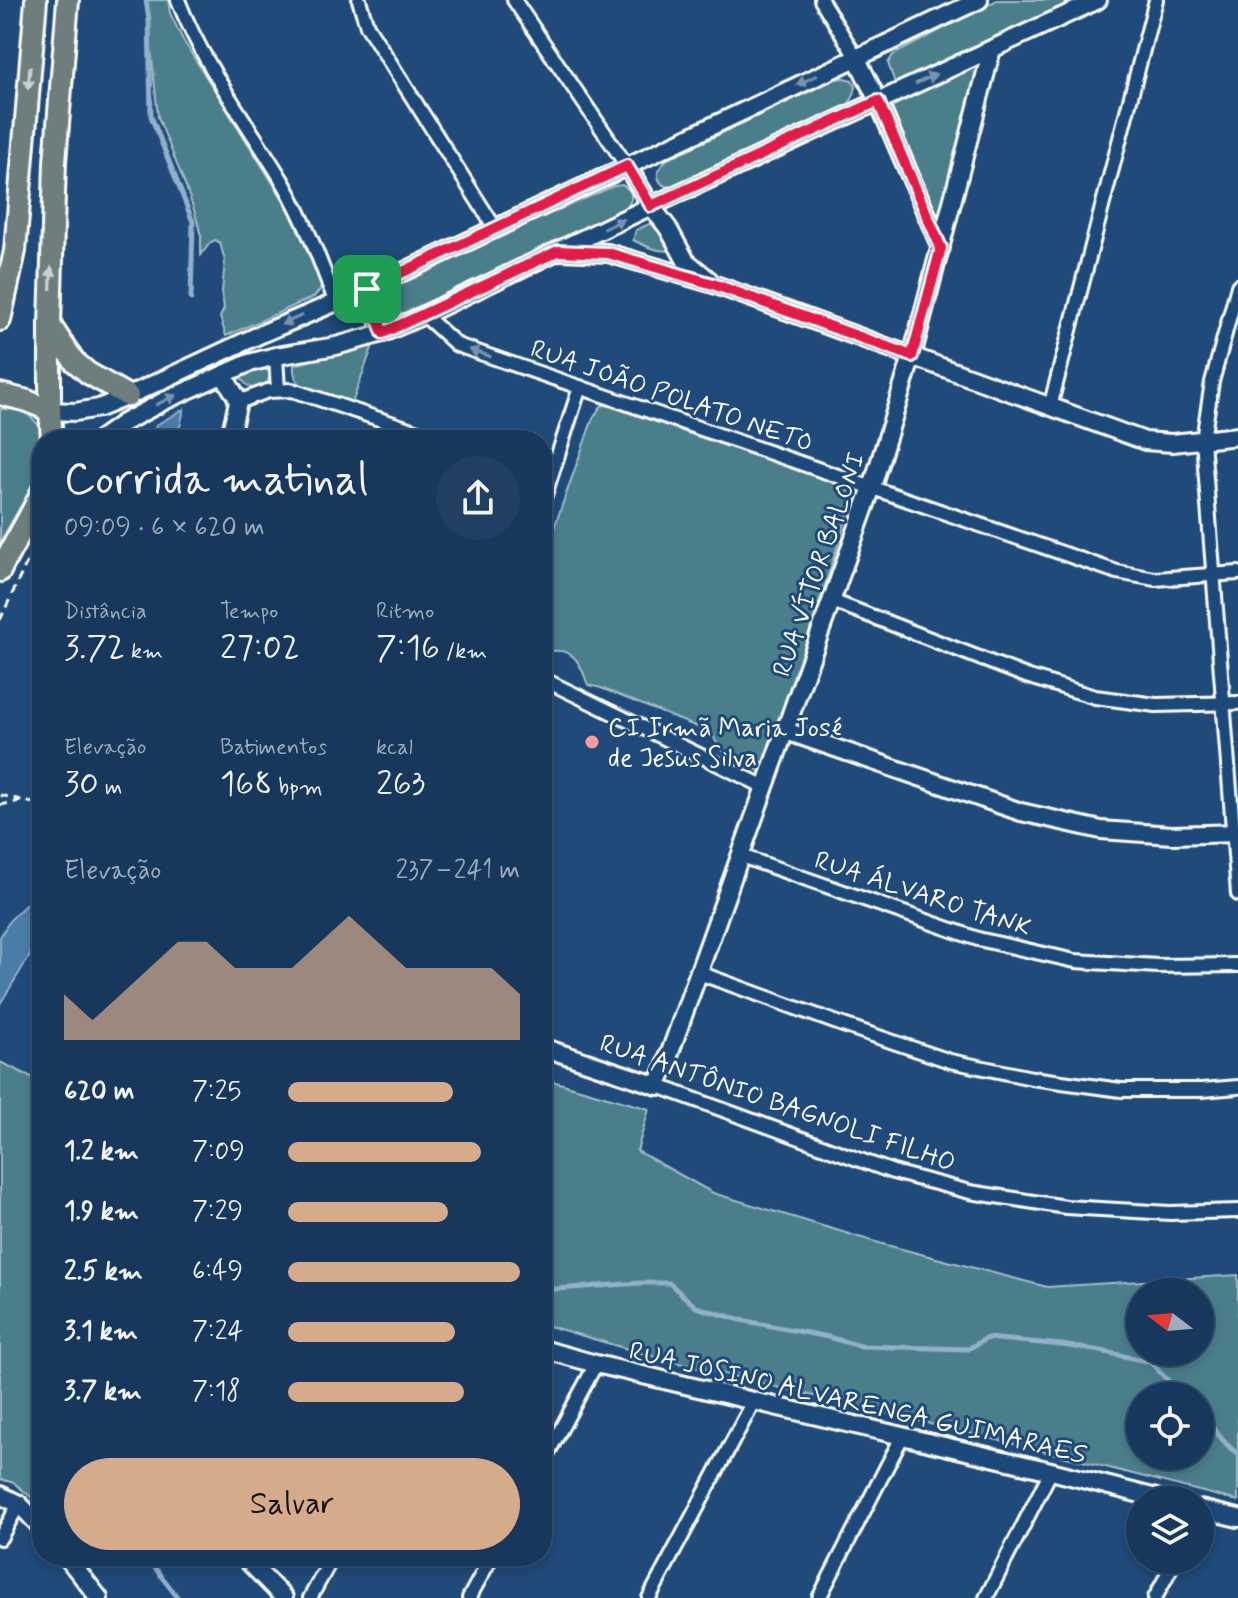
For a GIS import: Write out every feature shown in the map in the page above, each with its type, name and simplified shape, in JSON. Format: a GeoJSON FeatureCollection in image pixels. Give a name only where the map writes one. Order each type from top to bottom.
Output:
{"type":"FeatureCollection","features":[{"type":"Feature","properties":{"kind":"main road"},"geometry":{"type":"LineString","coordinates":[[0,320],[15,251],[36,0]]}},
{"type":"Feature","properties":{"kind":"main road"},"geometry":{"type":"LineString","coordinates":[[51,430],[50,325],[55,162],[68,0]]}},
{"type":"Feature","properties":{"kind":"main road"},"geometry":{"type":"LineString","coordinates":[[50,325],[74,361],[88,373],[128,396]]}},
{"type":"Feature","properties":{"kind":"main road"},"geometry":{"type":"LineString","coordinates":[[0,394],[50,411]]}},
{"type":"Feature","properties":{"kind":"main road"},"geometry":{"type":"LineString","coordinates":[[0,571],[12,544],[32,513]]}},
{"type":"Feature","properties":{"kind":"street"},"geometry":{"type":"LineString","coordinates":[[178,0],[190,30],[284,185],[312,240],[335,301]]}},
{"type":"Feature","properties":{"kind":"street"},"geometry":{"type":"LineString","coordinates":[[359,0],[367,26],[495,228]]}},
{"type":"Feature","properties":{"kind":"street"},"geometry":{"type":"LineString","coordinates":[[514,0],[668,228],[686,261],[713,284]]}},
{"type":"Feature","properties":{"kind":"street"},"geometry":{"type":"LineString","coordinates":[[821,0],[856,57],[878,101],[941,248]]}},
{"type":"Feature","properties":{"kind":"street"},"geometry":{"type":"LineString","coordinates":[[50,411],[75,412],[99,408],[128,396],[367,289],[979,0]]}},
{"type":"Feature","properties":{"kind":"street"},"geometry":{"type":"LineString","coordinates":[[113,430],[164,401],[249,363],[336,346],[383,333],[1098,0]]}},
{"type":"Feature","properties":{"kind":"street"},"geometry":{"type":"LineString","coordinates":[[1050,407],[1156,0]]}},
{"type":"Feature","properties":{"kind":"street","name":"RUA VÍTOR BALONI"},"geometry":{"type":"LineString","coordinates":[[658,1086],[872,487],[912,356],[992,49]]}},
{"type":"Feature","properties":{"kind":"street"},"geometry":{"type":"LineString","coordinates":[[668,228],[683,191]]}},
{"type":"Feature","properties":{"kind":"street"},"geometry":{"type":"LineString","coordinates":[[558,251],[608,253],[713,284],[1145,441],[1172,443],[1238,436]]}},
{"type":"Feature","properties":{"kind":"street"},"geometry":{"type":"LineString","coordinates":[[1238,286],[1212,382],[1203,440],[1236,833],[1238,894]]}},
{"type":"Feature","properties":{"kind":"street"},"geometry":{"type":"LineString","coordinates":[[367,289],[383,333]]}},
{"type":"Feature","properties":{"kind":"street","name":"RUA JOÃO POLATO NETO"},"geometry":{"type":"LineString","coordinates":[[424,315],[457,345],[1117,572],[1155,579],[1238,573]]}},
{"type":"Feature","properties":{"kind":"street"},"geometry":{"type":"LineString","coordinates":[[276,356],[278,390]]}},
{"type":"Feature","properties":{"kind":"street"},"geometry":{"type":"LineString","coordinates":[[223,375],[238,402],[231,430]]}},
{"type":"Feature","properties":{"kind":"street"},"geometry":{"type":"LineString","coordinates":[[552,459],[580,387]]}},
{"type":"Feature","properties":{"kind":"street"},"geometry":{"type":"LineString","coordinates":[[238,402],[268,391],[292,390],[412,430]]}},
{"type":"Feature","properties":{"kind":"street"},"geometry":{"type":"LineString","coordinates":[[832,601],[1026,676],[1095,697],[1156,705],[1238,703]]}},
{"type":"Feature","properties":{"kind":"street"},"geometry":{"type":"LineString","coordinates":[[552,683],[765,787]]}},
{"type":"Feature","properties":{"kind":"street"},"geometry":{"type":"LineString","coordinates":[[786,731],[1021,812],[1101,830],[1172,835],[1236,833]]}},
{"type":"Feature","properties":{"kind":"street","name":"RUA ÁLVARO TANK"},"geometry":{"type":"LineString","coordinates":[[741,856],[978,939],[1061,958],[1158,966],[1238,965]]}},
{"type":"Feature","properties":{"kind":"street"},"geometry":{"type":"LineString","coordinates":[[699,973],[950,1061],[1032,1078],[1121,1090],[1238,1087]]}},
{"type":"Feature","properties":{"kind":"street","name":"RUA ANTÔNIO BAGNOLI FILHO"},"geometry":{"type":"LineString","coordinates":[[552,1050],[893,1172],[970,1192],[1066,1207],[1170,1213],[1238,1211]]}},
{"type":"Feature","properties":{"kind":"street","name":"RUA JOSINO ALVARENGA GUIMARAES"},"geometry":{"type":"LineString","coordinates":[[552,1352],[1126,1490]]}},
{"type":"Feature","properties":{"kind":"street"},"geometry":{"type":"LineString","coordinates":[[552,1445],[596,1364]]}},
{"type":"Feature","properties":{"kind":"street"},"geometry":{"type":"LineString","coordinates":[[649,1598],[754,1401]]}},
{"type":"Feature","properties":{"kind":"street"},"geometry":{"type":"LineString","coordinates":[[819,1598],[902,1437]]}},
{"type":"Feature","properties":{"kind":"street"},"geometry":{"type":"LineString","coordinates":[[986,1598],[1051,1471]]}},
{"type":"Feature","properties":{"kind":"street"},"geometry":{"type":"LineString","coordinates":[[0,1495],[19,1504],[32,1518]]}},
{"type":"Feature","properties":{"kind":"street"},"geometry":{"type":"LineString","coordinates":[[0,1538],[19,1504]]}},
{"type":"Feature","properties":{"kind":"street"},"geometry":{"type":"LineString","coordinates":[[1214,1513],[1238,1518]]}},
{"type":"Feature","properties":{"kind":"street"},"geometry":{"type":"LineString","coordinates":[[74,1566],[99,1598]]}},
{"type":"Feature","properties":{"kind":"street"},"geometry":{"type":"LineString","coordinates":[[253,1566],[284,1598]]}},
{"type":"Feature","properties":{"kind":"street"},"geometry":{"type":"LineString","coordinates":[[310,1598],[328,1566]]}},
{"type":"Feature","properties":{"kind":"street"},"geometry":{"type":"LineString","coordinates":[[469,1598],[487,1566]]}},
{"type":"Feature","properties":{"kind":"street"},"geometry":{"type":"LineString","coordinates":[[1155,1598],[1168,1574]]}},
{"type":"Feature","properties":{"kind":"path"},"geometry":{"type":"LineString","coordinates":[[0,620],[32,554]]}},
{"type":"Feature","properties":{"kind":"path"},"geometry":{"type":"LineString","coordinates":[[0,795],[32,803]]}},
{"type":"Feature","properties":{"kind":"path"},"geometry":{"type":"LineString","coordinates":[[0,805],[22,800]]}},
{"type":"Feature","properties":{"kind":"green space"},"geometry":{"type":"Polygon","coordinates":[[[146,0],[168,0],[170,13],[183,40],[299,225],[321,280],[320,290],[314,297],[226,336],[220,317],[224,309],[225,261],[220,243],[215,240],[201,255],[201,236],[195,213],[158,117],[146,0]]]}},
{"type":"Feature","properties":{"kind":"green space"},"geometry":{"type":"Polygon","coordinates":[[[997,0],[1088,0],[913,79],[895,83],[888,63],[893,55],[997,0]]]}},
{"type":"Feature","properties":{"kind":"green space"},"geometry":{"type":"Polygon","coordinates":[[[981,63],[940,222],[891,107],[981,63]]]}},
{"type":"Feature","properties":{"kind":"green space"},"geometry":{"type":"Polygon","coordinates":[[[835,79],[852,80],[856,86],[850,102],[838,114],[671,188],[659,180],[658,171],[666,160],[835,79]]]}},
{"type":"Feature","properties":{"kind":"green space"},"geometry":{"type":"Polygon","coordinates":[[[622,185],[631,196],[624,210],[407,314],[390,306],[389,295],[397,285],[498,236],[622,185]]]}},
{"type":"Feature","properties":{"kind":"green space"},"geometry":{"type":"Polygon","coordinates":[[[660,219],[671,250],[656,249],[633,240],[636,230],[660,219]]]}},
{"type":"Feature","properties":{"kind":"green space"},"geometry":{"type":"Polygon","coordinates":[[[373,345],[352,403],[323,397],[305,389],[295,375],[294,365],[373,345]]]}},
{"type":"Feature","properties":{"kind":"green space"},"geometry":{"type":"Polygon","coordinates":[[[264,369],[270,375],[260,389],[248,386],[240,375],[264,369]]]}},
{"type":"Feature","properties":{"kind":"green space"},"geometry":{"type":"Polygon","coordinates":[[[615,402],[845,484],[852,502],[762,772],[726,755],[712,733],[588,685],[573,657],[561,651],[552,651],[552,534],[593,418],[601,406],[615,402]]]}},
{"type":"Feature","properties":{"kind":"green space"},"geometry":{"type":"Polygon","coordinates":[[[0,409],[17,410],[29,416],[42,430],[32,430],[32,490],[0,542],[0,409]]]}},
{"type":"Feature","properties":{"kind":"green space"},"geometry":{"type":"Polygon","coordinates":[[[0,1062],[32,1077],[32,1498],[14,1483],[0,1479],[0,1062]]]}},
{"type":"Feature","properties":{"kind":"green space"},"geometry":{"type":"Polygon","coordinates":[[[552,1081],[649,1109],[637,1151],[713,1193],[879,1243],[1047,1287],[1126,1282],[1126,1366],[1214,1366],[1214,1278],[1190,1278],[1238,1275],[1238,1501],[1214,1495],[1214,1486],[1180,1486],[665,1360],[552,1327],[552,1081]]]}},
{"type":"Feature","properties":{"kind":"water"},"geometry":{"type":"Polygon","coordinates":[[[184,409],[179,430],[155,430],[156,425],[184,409]]]}},
{"type":"Feature","properties":{"kind":"water"},"geometry":{"type":"Polygon","coordinates":[[[32,898],[32,952],[0,1004],[0,937],[10,920],[32,898]]]}},
{"type":"Feature","properties":{"kind":"waterway"},"geometry":{"type":"LineString","coordinates":[[146,0],[151,116],[193,222],[191,299]]}},
{"type":"Feature","properties":{"kind":"waterway"},"geometry":{"type":"LineString","coordinates":[[552,1289],[669,1283],[696,1307],[860,1346],[968,1349],[987,1338],[1062,1345],[1150,1362],[1169,1382]]}},
{"type":"Feature","properties":{"kind":"waterway"},"geometry":{"type":"LineString","coordinates":[[1214,1430],[1238,1454]]}},
{"type":"Feature","properties":{"kind":"waterway"},"geometry":{"type":"LineString","coordinates":[[154,1566],[178,1598]]}},
{"type":"Feature","properties":{"kind":"place","name":"CI Irmã Maria José de Jesus Silva"},"geometry":{"type":"Point","coordinates":[592,742]}},
{"type":"Feature","properties":{"kind":"route"},"geometry":{"type":"LineString","coordinates":[[878,101],[941,248],[912,356],[713,284],[608,253],[558,251],[383,333],[367,289],[627,166],[651,206],[878,101]]}}]}
